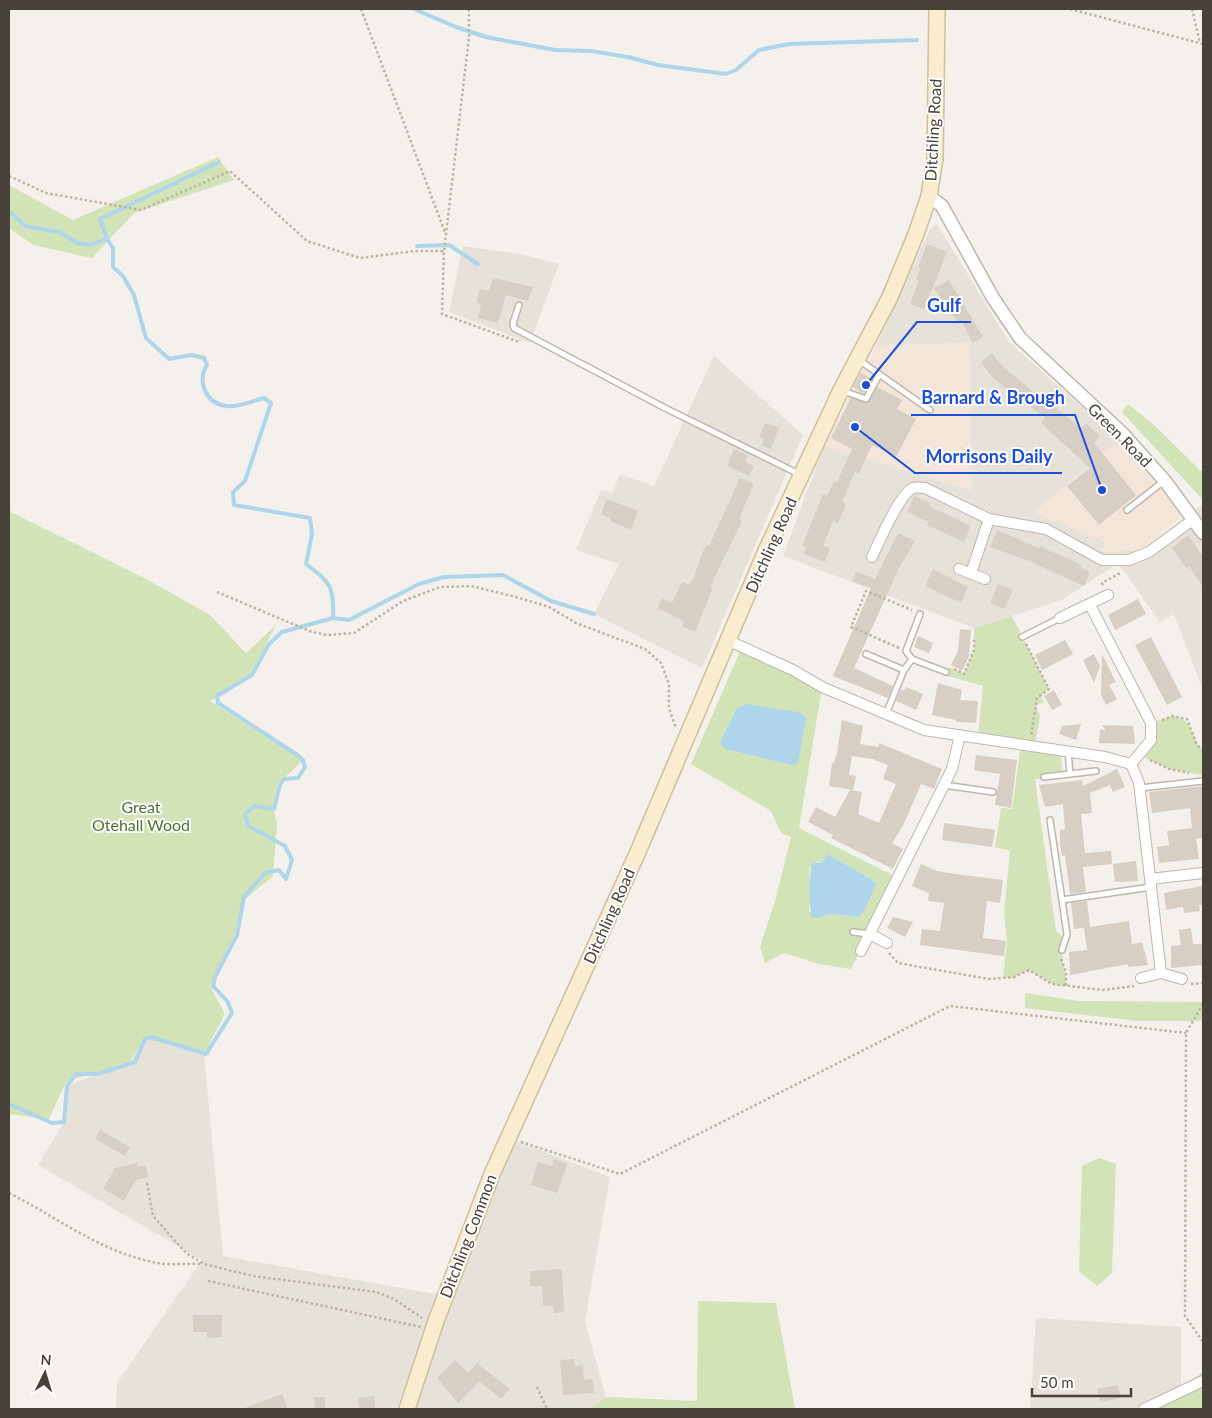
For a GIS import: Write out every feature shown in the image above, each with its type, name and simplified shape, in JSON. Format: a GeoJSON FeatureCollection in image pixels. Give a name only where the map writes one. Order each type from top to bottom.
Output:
{"type":"FeatureCollection","features":[{"type":"Feature","properties":{"kind":"main road","name":"Ditchling Road"},"geometry":{"type":"LineString","coordinates":[[540,1068],[637,854],[801,475],[857,358],[890,297],[929,196],[935,159],[937,9]]}},
{"type":"Feature","properties":{"kind":"main road","name":"Ditchling Common"},"geometry":{"type":"LineString","coordinates":[[406,1409],[433,1328],[492,1174],[540,1068]]}},
{"type":"Feature","properties":{"kind":"street","name":"Green Road"},"geometry":{"type":"LineString","coordinates":[[929,196],[942,206],[993,298],[1020,338],[1049,368],[1123,434],[1165,481],[1203,533]]}},
{"type":"Feature","properties":{"kind":"street"},"geometry":{"type":"LineString","coordinates":[[872,558],[885,528],[908,491],[914,487],[925,488],[989,519],[1046,529],[1102,560],[1129,560],[1148,552],[1194,519]]}},
{"type":"Feature","properties":{"kind":"street"},"geometry":{"type":"LineString","coordinates":[[970,573],[989,519]]}},
{"type":"Feature","properties":{"kind":"street"},"geometry":{"type":"LineString","coordinates":[[959,569],[985,579]]}},
{"type":"Feature","properties":{"kind":"street"},"geometry":{"type":"LineString","coordinates":[[1060,618],[1108,595]]}},
{"type":"Feature","properties":{"kind":"street"},"geometry":{"type":"LineString","coordinates":[[1090,605],[1151,723],[1151,740],[1131,764]]}},
{"type":"Feature","properties":{"kind":"street"},"geometry":{"type":"LineString","coordinates":[[729,640],[793,670],[822,687],[924,730],[1068,751],[1131,764]]}},
{"type":"Feature","properties":{"kind":"street"},"geometry":{"type":"LineString","coordinates":[[861,951],[952,769],[960,734]]}},
{"type":"Feature","properties":{"kind":"street"},"geometry":{"type":"LineString","coordinates":[[1131,764],[1140,788],[1161,973]]}},
{"type":"Feature","properties":{"kind":"street"},"geometry":{"type":"LineString","coordinates":[[1151,883],[1203,873]]}},
{"type":"Feature","properties":{"kind":"street"},"geometry":{"type":"LineString","coordinates":[[870,934],[887,943]]}},
{"type":"Feature","properties":{"kind":"street"},"geometry":{"type":"LineString","coordinates":[[1140,982],[1161,973],[1184,982]]}},
{"type":"Feature","properties":{"kind":"street"},"geometry":{"type":"LineString","coordinates":[[1144,1409],[1203,1381]]}},
{"type":"Feature","properties":{"kind":"lane"},"geometry":{"type":"LineString","coordinates":[[519,305],[513,322],[514,328],[665,408],[801,475]]}},
{"type":"Feature","properties":{"kind":"lane"},"geometry":{"type":"LineString","coordinates":[[857,358],[930,410]]}},
{"type":"Feature","properties":{"kind":"lane"},"geometry":{"type":"LineString","coordinates":[[841,390],[866,399],[879,375]]}},
{"type":"Feature","properties":{"kind":"lane"},"geometry":{"type":"LineString","coordinates":[[1127,510],[1165,481]]}},
{"type":"Feature","properties":{"kind":"lane"},"geometry":{"type":"LineString","coordinates":[[920,614],[906,651],[912,658],[946,672]]}},
{"type":"Feature","properties":{"kind":"lane"},"geometry":{"type":"LineString","coordinates":[[1022,637],[1060,618]]}},
{"type":"Feature","properties":{"kind":"lane"},"geometry":{"type":"LineString","coordinates":[[866,654],[904,670]]}},
{"type":"Feature","properties":{"kind":"lane"},"geometry":{"type":"LineString","coordinates":[[886,714],[904,670],[912,658]]}},
{"type":"Feature","properties":{"kind":"lane"},"geometry":{"type":"LineString","coordinates":[[1068,751],[1070,774]]}},
{"type":"Feature","properties":{"kind":"lane"},"geometry":{"type":"LineString","coordinates":[[1044,778],[1096,771]]}},
{"type":"Feature","properties":{"kind":"lane"},"geometry":{"type":"LineString","coordinates":[[1140,788],[1203,780]]}},
{"type":"Feature","properties":{"kind":"lane"},"geometry":{"type":"LineString","coordinates":[[944,785],[993,792]]}},
{"type":"Feature","properties":{"kind":"lane"},"geometry":{"type":"LineString","coordinates":[[1050,820],[1067,934],[1062,950]]}},
{"type":"Feature","properties":{"kind":"lane"},"geometry":{"type":"LineString","coordinates":[[1062,900],[1151,883]]}},
{"type":"Feature","properties":{"kind":"lane"},"geometry":{"type":"LineString","coordinates":[[853,932],[870,934]]}},
{"type":"Feature","properties":{"kind":"path"},"geometry":{"type":"LineString","coordinates":[[361,9],[446,237]]}},
{"type":"Feature","properties":{"kind":"path"},"geometry":{"type":"LineString","coordinates":[[469,9],[469,36],[444,251],[442,314],[519,342],[526,334]]}},
{"type":"Feature","properties":{"kind":"path"},"geometry":{"type":"LineString","coordinates":[[1070,9],[1202,43]]}},
{"type":"Feature","properties":{"kind":"path"},"geometry":{"type":"LineString","coordinates":[[1192,9],[1202,43]]}},
{"type":"Feature","properties":{"kind":"path"},"geometry":{"type":"LineString","coordinates":[[9,176],[46,193],[141,210],[230,171],[307,241],[360,258],[415,251],[444,251]]}},
{"type":"Feature","properties":{"kind":"path"},"geometry":{"type":"LineString","coordinates":[[1108,595],[1102,583],[1128,569],[1129,560]]}},
{"type":"Feature","properties":{"kind":"path"},"geometry":{"type":"LineString","coordinates":[[218,592],[312,632],[328,635],[354,632],[403,601],[440,587],[471,586],[549,607],[576,623],[645,649],[661,663],[669,684],[669,708],[678,731],[688,735]]}},
{"type":"Feature","properties":{"kind":"path"},"geometry":{"type":"LineString","coordinates":[[906,651],[851,627],[866,591],[920,614]]}},
{"type":"Feature","properties":{"kind":"path"},"geometry":{"type":"LineString","coordinates":[[1022,637],[1049,689],[1037,698],[1030,745]]}},
{"type":"Feature","properties":{"kind":"path"},"geometry":{"type":"LineString","coordinates":[[940,670],[942,664],[964,674],[974,650],[974,638]]}},
{"type":"Feature","properties":{"kind":"path"},"geometry":{"type":"LineString","coordinates":[[1151,723],[1173,716],[1187,719],[1197,744],[1203,750]]}},
{"type":"Feature","properties":{"kind":"path"},"geometry":{"type":"LineString","coordinates":[[1139,755],[1169,769],[1192,773]]}},
{"type":"Feature","properties":{"kind":"path"},"geometry":{"type":"LineString","coordinates":[[887,943],[887,951],[898,963],[966,973],[989,979],[1014,978],[1029,970],[1052,984],[1066,986],[1103,990],[1140,982]]}},
{"type":"Feature","properties":{"kind":"path"},"geometry":{"type":"LineString","coordinates":[[1062,950],[1061,957],[1066,972],[1066,986]]}},
{"type":"Feature","properties":{"kind":"path"},"geometry":{"type":"LineString","coordinates":[[1184,982],[1203,983]]}},
{"type":"Feature","properties":{"kind":"path"},"geometry":{"type":"LineString","coordinates":[[1203,1004],[1186,1033],[1185,1316],[1203,1342]]}},
{"type":"Feature","properties":{"kind":"path"},"geometry":{"type":"LineString","coordinates":[[508,1138],[620,1174],[950,1006],[1186,1033]]}},
{"type":"Feature","properties":{"kind":"path"},"geometry":{"type":"LineString","coordinates":[[147,1183],[152,1216],[186,1253],[204,1264]]}},
{"type":"Feature","properties":{"kind":"path"},"geometry":{"type":"LineString","coordinates":[[9,1193],[36,1206],[99,1245],[154,1263],[204,1264],[253,1276],[376,1292],[394,1299],[433,1328]]}},
{"type":"Feature","properties":{"kind":"path"},"geometry":{"type":"LineString","coordinates":[[208,1281],[433,1328]]}},
{"type":"Feature","properties":{"kind":"path"},"geometry":{"type":"LineString","coordinates":[[537,1387],[547,1409]]}},
{"type":"Feature","properties":{"kind":"shaded area"},"geometry":{"type":"Polygon","coordinates":[[[937,224],[1009,342],[1119,440],[1035,512],[1106,542],[1142,549],[1203,504],[1203,690],[1174,614],[1160,622],[1118,563],[1062,600],[974,628],[783,556],[824,446],[971,490],[970,343],[876,346],[929,231],[937,224]]]}},
{"type":"Feature","properties":{"kind":"shaded area"},"geometry":{"type":"Polygon","coordinates":[[[463,246],[519,254],[559,264],[530,343],[449,312],[463,246]]]}},
{"type":"Feature","properties":{"kind":"shaded area"},"geometry":{"type":"Polygon","coordinates":[[[970,343],[972,490],[824,446],[876,346],[970,343]]]}},
{"type":"Feature","properties":{"kind":"shaded area"},"geometry":{"type":"Polygon","coordinates":[[[714,356],[803,435],[702,668],[594,614],[619,564],[576,550],[601,490],[612,493],[620,474],[654,486],[714,356]]]}},
{"type":"Feature","properties":{"kind":"shaded area"},"geometry":{"type":"Polygon","coordinates":[[[1119,440],[1183,515],[1142,550],[1110,552],[1103,550],[1106,542],[1035,512],[1119,440]]]}},
{"type":"Feature","properties":{"kind":"shaded area"},"geometry":{"type":"Polygon","coordinates":[[[145,1039],[204,1054],[223,1256],[446,1296],[508,1138],[610,1177],[585,1321],[606,1397],[590,1409],[116,1409],[117,1383],[202,1260],[38,1165],[64,1122],[67,1086],[130,1061],[145,1039]]]}},
{"type":"Feature","properties":{"kind":"shaded area"},"geometry":{"type":"Polygon","coordinates":[[[1036,1318],[1181,1327],[1181,1391],[1203,1409],[1030,1409],[1036,1318]]]}},
{"type":"Feature","properties":{"kind":"green space"},"geometry":{"type":"Polygon","coordinates":[[[218,157],[234,180],[134,213],[92,258],[33,245],[9,228],[9,185],[73,220],[218,157]]]}},
{"type":"Feature","properties":{"kind":"green space"},"geometry":{"type":"Polygon","coordinates":[[[1128,404],[1155,426],[1201,471],[1203,470],[1203,500],[1122,412],[1128,404]]]}},
{"type":"Feature","properties":{"kind":"green space","name":"Great Otehall Wood"},"geometry":{"type":"Polygon","coordinates":[[[9,511],[150,581],[210,615],[246,653],[276,625],[251,674],[210,701],[303,760],[278,784],[273,807],[277,823],[273,876],[244,900],[235,935],[210,986],[225,1014],[204,1054],[145,1039],[130,1061],[66,1082],[49,1119],[9,1114],[9,511]]]}},
{"type":"Feature","properties":{"kind":"green space"},"geometry":{"type":"Polygon","coordinates":[[[1012,616],[1049,689],[1040,696],[1044,702],[1036,705],[1040,716],[1035,746],[1060,750],[1063,775],[1035,779],[1056,931],[1065,939],[1063,958],[1066,986],[1052,984],[1029,970],[1014,977],[1003,978],[1007,941],[1004,912],[1010,851],[995,847],[1001,808],[1012,809],[1021,744],[978,737],[983,686],[945,675],[948,667],[964,673],[974,650],[974,628],[1012,616]]]}},
{"type":"Feature","properties":{"kind":"green space"},"geometry":{"type":"Polygon","coordinates":[[[742,647],[822,687],[799,828],[898,878],[851,969],[819,964],[784,953],[765,963],[760,947],[776,898],[791,837],[781,833],[771,811],[691,764],[742,647]],[[828,854],[821,863],[817,862],[809,868],[811,893],[809,911],[817,918],[831,914],[859,917],[863,913],[877,883],[828,854]]]}},
{"type":"Feature","properties":{"kind":"green space"},"geometry":{"type":"Polygon","coordinates":[[[1173,716],[1185,720],[1203,750],[1203,775],[1169,769],[1139,755],[1151,740],[1151,723],[1173,716]]]}},
{"type":"Feature","properties":{"kind":"green space"},"geometry":{"type":"Polygon","coordinates":[[[1025,993],[1079,1001],[1203,1002],[1203,1021],[1138,1021],[1025,1008],[1025,993]]]}},
{"type":"Feature","properties":{"kind":"green space"},"geometry":{"type":"Polygon","coordinates":[[[1099,1158],[1116,1164],[1112,1273],[1097,1286],[1079,1271],[1082,1166],[1099,1158]]]}},
{"type":"Feature","properties":{"kind":"green space"},"geometry":{"type":"Polygon","coordinates":[[[698,1301],[776,1303],[795,1408],[800,1409],[590,1409],[606,1397],[697,1401],[698,1301]]]}},
{"type":"Feature","properties":{"kind":"green space"},"geometry":{"type":"Polygon","coordinates":[[[1203,1371],[1203,1409],[1153,1409],[1198,1375],[1203,1371]]]}},
{"type":"Feature","properties":{"kind":"water"},"geometry":{"type":"Polygon","coordinates":[[[746,704],[798,712],[806,717],[798,764],[792,765],[725,749],[720,742],[737,708],[746,704]]]}},
{"type":"Feature","properties":{"kind":"water"},"geometry":{"type":"Polygon","coordinates":[[[828,854],[877,883],[863,913],[859,917],[831,914],[817,918],[812,917],[810,881],[812,863],[821,863],[828,854]]]}},
{"type":"Feature","properties":{"kind":"building"},"geometry":{"type":"Polygon","coordinates":[[[927,244],[947,252],[924,309],[910,304],[919,280],[916,279],[921,268],[918,267],[927,244]]]}},
{"type":"Feature","properties":{"kind":"building"},"geometry":{"type":"Polygon","coordinates":[[[493,278],[533,287],[528,301],[506,295],[498,323],[478,318],[481,304],[476,303],[480,289],[489,291],[493,278]]]}},
{"type":"Feature","properties":{"kind":"building"},"geometry":{"type":"Polygon","coordinates":[[[949,280],[983,337],[973,343],[962,322],[959,324],[934,288],[949,280]]]}},
{"type":"Feature","properties":{"kind":"building"},"geometry":{"type":"Polygon","coordinates":[[[992,353],[1002,366],[1042,399],[1043,397],[1081,428],[1086,423],[1100,436],[1094,443],[1136,495],[1099,525],[1067,486],[1090,468],[1041,423],[1045,418],[993,378],[981,362],[992,353]]]}},
{"type":"Feature","properties":{"kind":"building"},"geometry":{"type":"Polygon","coordinates":[[[861,373],[872,379],[864,394],[853,387],[861,373]]]}},
{"type":"Feature","properties":{"kind":"building"},"geometry":{"type":"Polygon","coordinates":[[[877,387],[902,400],[897,409],[916,419],[896,457],[872,445],[859,474],[855,472],[842,502],[846,504],[838,523],[833,521],[823,546],[830,548],[825,562],[804,554],[806,548],[802,546],[823,494],[827,496],[834,481],[837,482],[852,449],[831,438],[851,398],[868,403],[877,387]]]}},
{"type":"Feature","properties":{"kind":"building"},"geometry":{"type":"Polygon","coordinates":[[[765,423],[779,428],[771,449],[761,445],[764,439],[759,437],[765,423]]]}},
{"type":"Feature","properties":{"kind":"building"},"geometry":{"type":"Polygon","coordinates":[[[734,449],[748,455],[745,462],[754,466],[749,476],[727,466],[734,449]]]}},
{"type":"Feature","properties":{"kind":"building"},"geometry":{"type":"Polygon","coordinates":[[[740,478],[754,484],[739,519],[742,521],[710,587],[713,588],[695,632],[682,626],[684,621],[658,608],[662,598],[672,603],[682,582],[689,585],[693,579],[703,551],[707,545],[709,546],[740,478]]]}},
{"type":"Feature","properties":{"kind":"building"},"geometry":{"type":"Polygon","coordinates":[[[914,496],[931,503],[929,506],[971,526],[964,542],[927,525],[928,522],[907,512],[914,496]]]}},
{"type":"Feature","properties":{"kind":"building"},"geometry":{"type":"Polygon","coordinates":[[[607,499],[638,511],[631,530],[610,521],[611,518],[601,514],[607,499]]]}},
{"type":"Feature","properties":{"kind":"building"},"geometry":{"type":"Polygon","coordinates":[[[997,530],[1039,548],[1040,546],[1082,565],[1081,568],[1090,572],[1084,586],[1029,561],[990,547],[997,530]]]}},
{"type":"Feature","properties":{"kind":"building"},"geometry":{"type":"Polygon","coordinates":[[[898,533],[915,541],[898,570],[854,668],[893,686],[888,698],[833,676],[871,588],[852,581],[856,571],[875,579],[898,533]]]}},
{"type":"Feature","properties":{"kind":"building"},"geometry":{"type":"Polygon","coordinates":[[[1188,535],[1203,557],[1203,587],[1189,566],[1186,568],[1172,548],[1188,535]]]}},
{"type":"Feature","properties":{"kind":"building"},"geometry":{"type":"Polygon","coordinates":[[[933,569],[968,587],[961,603],[925,586],[933,569]]]}},
{"type":"Feature","properties":{"kind":"building"},"geometry":{"type":"Polygon","coordinates":[[[998,584],[1013,590],[1004,609],[990,603],[998,584]]]}},
{"type":"Feature","properties":{"kind":"building"},"geometry":{"type":"Polygon","coordinates":[[[1138,599],[1146,614],[1115,630],[1108,615],[1138,599]]]}},
{"type":"Feature","properties":{"kind":"building"},"geometry":{"type":"Polygon","coordinates":[[[960,629],[971,630],[969,656],[962,671],[951,665],[958,651],[960,629]]]}},
{"type":"Feature","properties":{"kind":"building"},"geometry":{"type":"Polygon","coordinates":[[[918,636],[933,643],[929,653],[914,647],[918,636]]]}},
{"type":"Feature","properties":{"kind":"building"},"geometry":{"type":"Polygon","coordinates":[[[1151,637],[1182,697],[1167,705],[1135,645],[1151,637]]]}},
{"type":"Feature","properties":{"kind":"building"},"geometry":{"type":"Polygon","coordinates":[[[1065,640],[1073,654],[1042,670],[1035,655],[1065,640]]]}},
{"type":"Feature","properties":{"kind":"building"},"geometry":{"type":"Polygon","coordinates":[[[1094,654],[1100,666],[1094,683],[1083,660],[1094,654]]]}},
{"type":"Feature","properties":{"kind":"building"},"geometry":{"type":"Polygon","coordinates":[[[1102,654],[1116,682],[1109,685],[1117,699],[1106,705],[1101,695],[1102,654]]]}},
{"type":"Feature","properties":{"kind":"building"},"geometry":{"type":"Polygon","coordinates":[[[938,683],[962,690],[960,700],[978,701],[976,723],[956,722],[956,720],[932,715],[938,683]]]}},
{"type":"Feature","properties":{"kind":"building"},"geometry":{"type":"Polygon","coordinates":[[[906,687],[923,694],[916,710],[896,701],[901,689],[904,691],[906,687]]]}},
{"type":"Feature","properties":{"kind":"building"},"geometry":{"type":"Polygon","coordinates":[[[1054,690],[1062,705],[1052,710],[1044,696],[1054,690]]]}},
{"type":"Feature","properties":{"kind":"building"},"geometry":{"type":"Polygon","coordinates":[[[842,720],[863,726],[860,744],[878,747],[879,743],[942,769],[934,789],[921,784],[903,826],[892,843],[903,849],[893,869],[831,838],[833,835],[808,822],[816,807],[835,817],[850,790],[862,792],[858,814],[879,823],[896,784],[883,779],[888,765],[873,759],[852,756],[849,775],[856,776],[853,790],[829,786],[832,763],[834,763],[837,753],[842,720]]]}},
{"type":"Feature","properties":{"kind":"building"},"geometry":{"type":"Polygon","coordinates":[[[1081,724],[1076,740],[1059,734],[1062,726],[1081,724]]]}},
{"type":"Feature","properties":{"kind":"building"},"geometry":{"type":"Polygon","coordinates":[[[1102,725],[1133,726],[1135,744],[1099,743],[1100,729],[1106,731],[1102,725]]]}},
{"type":"Feature","properties":{"kind":"building"},"geometry":{"type":"Polygon","coordinates":[[[976,755],[1017,760],[1011,808],[995,805],[1000,774],[974,770],[976,755]]]}},
{"type":"Feature","properties":{"kind":"building"},"geometry":{"type":"Polygon","coordinates":[[[1117,769],[1125,787],[1113,792],[1110,785],[1090,793],[1092,813],[1081,814],[1085,853],[1111,851],[1112,864],[1083,867],[1086,892],[1070,894],[1065,855],[1062,856],[1060,844],[1060,830],[1065,829],[1063,804],[1045,807],[1039,785],[1082,780],[1083,786],[1117,769]]]}},
{"type":"Feature","properties":{"kind":"building"},"geometry":{"type":"Polygon","coordinates":[[[1203,786],[1203,838],[1196,839],[1199,859],[1159,863],[1157,847],[1169,845],[1167,831],[1192,828],[1190,808],[1152,813],[1149,792],[1203,786]]]}},
{"type":"Feature","properties":{"kind":"building"},"geometry":{"type":"Polygon","coordinates":[[[944,823],[995,830],[992,847],[942,840],[944,823]]]}},
{"type":"Feature","properties":{"kind":"building"},"geometry":{"type":"Polygon","coordinates":[[[1136,861],[1138,881],[1115,882],[1113,864],[1136,861]]]}},
{"type":"Feature","properties":{"kind":"building"},"geometry":{"type":"Polygon","coordinates":[[[921,864],[937,871],[1003,880],[1000,903],[987,901],[983,938],[1006,941],[1004,956],[920,945],[922,929],[940,931],[944,903],[928,901],[929,893],[912,886],[921,864]]]}},
{"type":"Feature","properties":{"kind":"building"},"geometry":{"type":"Polygon","coordinates":[[[1202,886],[1203,905],[1199,905],[1200,911],[1184,913],[1183,907],[1166,910],[1164,893],[1202,886]]]}},
{"type":"Feature","properties":{"kind":"building"},"geometry":{"type":"Polygon","coordinates":[[[1087,901],[1090,927],[1129,921],[1132,944],[1142,942],[1148,965],[1128,967],[1128,964],[1070,975],[1069,952],[1087,950],[1084,928],[1074,929],[1071,903],[1087,901]]]}},
{"type":"Feature","properties":{"kind":"building"},"geometry":{"type":"Polygon","coordinates":[[[893,917],[913,922],[905,937],[887,928],[893,917]]]}},
{"type":"Feature","properties":{"kind":"building"},"geometry":{"type":"Polygon","coordinates":[[[1191,928],[1193,944],[1203,944],[1203,965],[1171,968],[1171,946],[1181,945],[1179,930],[1191,928]]]}},
{"type":"Feature","properties":{"kind":"building"},"geometry":{"type":"Polygon","coordinates":[[[100,1130],[130,1147],[125,1156],[95,1139],[100,1130]]]}},
{"type":"Feature","properties":{"kind":"building"},"geometry":{"type":"Polygon","coordinates":[[[554,1159],[567,1164],[557,1193],[531,1185],[538,1162],[552,1166],[554,1159]]]}},
{"type":"Feature","properties":{"kind":"building"},"geometry":{"type":"Polygon","coordinates":[[[137,1163],[138,1167],[146,1165],[148,1177],[136,1180],[124,1201],[103,1189],[115,1168],[137,1163]]]}},
{"type":"Feature","properties":{"kind":"building"},"geometry":{"type":"Polygon","coordinates":[[[562,1269],[564,1312],[554,1313],[553,1306],[543,1306],[542,1286],[530,1286],[530,1271],[562,1269]]]}},
{"type":"Feature","properties":{"kind":"building"},"geometry":{"type":"Polygon","coordinates":[[[193,1315],[222,1315],[222,1337],[207,1338],[207,1332],[193,1332],[193,1315]]]}},
{"type":"Feature","properties":{"kind":"building"},"geometry":{"type":"Polygon","coordinates":[[[574,1359],[575,1366],[583,1365],[584,1380],[593,1379],[594,1393],[563,1395],[560,1360],[574,1359]]]}},
{"type":"Feature","properties":{"kind":"building"},"geometry":{"type":"Polygon","coordinates":[[[455,1360],[468,1373],[477,1363],[510,1389],[501,1399],[479,1381],[458,1403],[437,1378],[455,1360]]]}},
{"type":"Feature","properties":{"kind":"building"},"geometry":{"type":"Polygon","coordinates":[[[1118,1385],[1121,1398],[1100,1402],[1097,1389],[1118,1385]]]}},
{"type":"Feature","properties":{"kind":"building"},"geometry":{"type":"Polygon","coordinates":[[[282,1394],[288,1409],[245,1409],[245,1408],[282,1394]]]}},
{"type":"Feature","properties":{"kind":"building"},"geometry":{"type":"Polygon","coordinates":[[[374,1396],[375,1408],[360,1409],[358,1398],[374,1396]]]}},
{"type":"Feature","properties":{"kind":"building"},"geometry":{"type":"Polygon","coordinates":[[[314,1397],[325,1397],[325,1409],[315,1409],[314,1397]]]}},
{"type":"Feature","properties":{"kind":"waterway"},"geometry":{"type":"LineString","coordinates":[[414,9],[456,27],[486,37],[555,50],[591,51],[628,57],[658,65],[726,74],[736,70],[759,50],[789,44],[917,40]]}},
{"type":"Feature","properties":{"kind":"waterway"},"geometry":{"type":"LineString","coordinates":[[107,239],[100,219],[219,162]]}},
{"type":"Feature","properties":{"kind":"waterway"},"geometry":{"type":"LineString","coordinates":[[9,211],[25,226],[59,232],[78,243],[90,245],[107,239],[113,248],[113,267],[123,276],[134,295],[146,338],[169,359],[191,355],[204,358],[207,365],[204,371],[203,384],[208,396],[213,401],[226,406],[235,406],[264,398],[271,403],[245,481],[233,492],[234,505],[310,518],[312,534],[306,564],[321,576],[329,586],[333,599],[333,618]]}},
{"type":"Feature","properties":{"kind":"waterway"},"geometry":{"type":"LineString","coordinates":[[417,246],[449,245],[478,264]]}},
{"type":"Feature","properties":{"kind":"waterway"},"geometry":{"type":"LineString","coordinates":[[9,1104],[52,1123],[64,1122],[67,1086],[76,1074],[97,1074],[135,1062],[145,1039],[151,1037],[206,1054],[232,1013],[228,1002],[213,986],[215,977],[237,935],[244,897],[265,873],[279,870],[286,879],[292,860],[285,846],[248,826],[245,814],[255,806],[274,809],[280,785],[284,779],[298,778],[305,767],[303,760],[296,754],[218,703],[217,696],[252,675],[269,644],[282,632],[333,618],[349,620],[419,584],[444,577],[503,575],[551,601],[594,614]]}},
{"type":"Feature","properties":{"kind":"place","name":"Gulf"},"geometry":{"type":"Point","coordinates":[866,385]}},
{"type":"Feature","properties":{"kind":"place","name":"Morrisons Daily"},"geometry":{"type":"Point","coordinates":[855,427]}},
{"type":"Feature","properties":{"kind":"place","name":"Barnard & Brough"},"geometry":{"type":"Point","coordinates":[1102,490]}}]}
